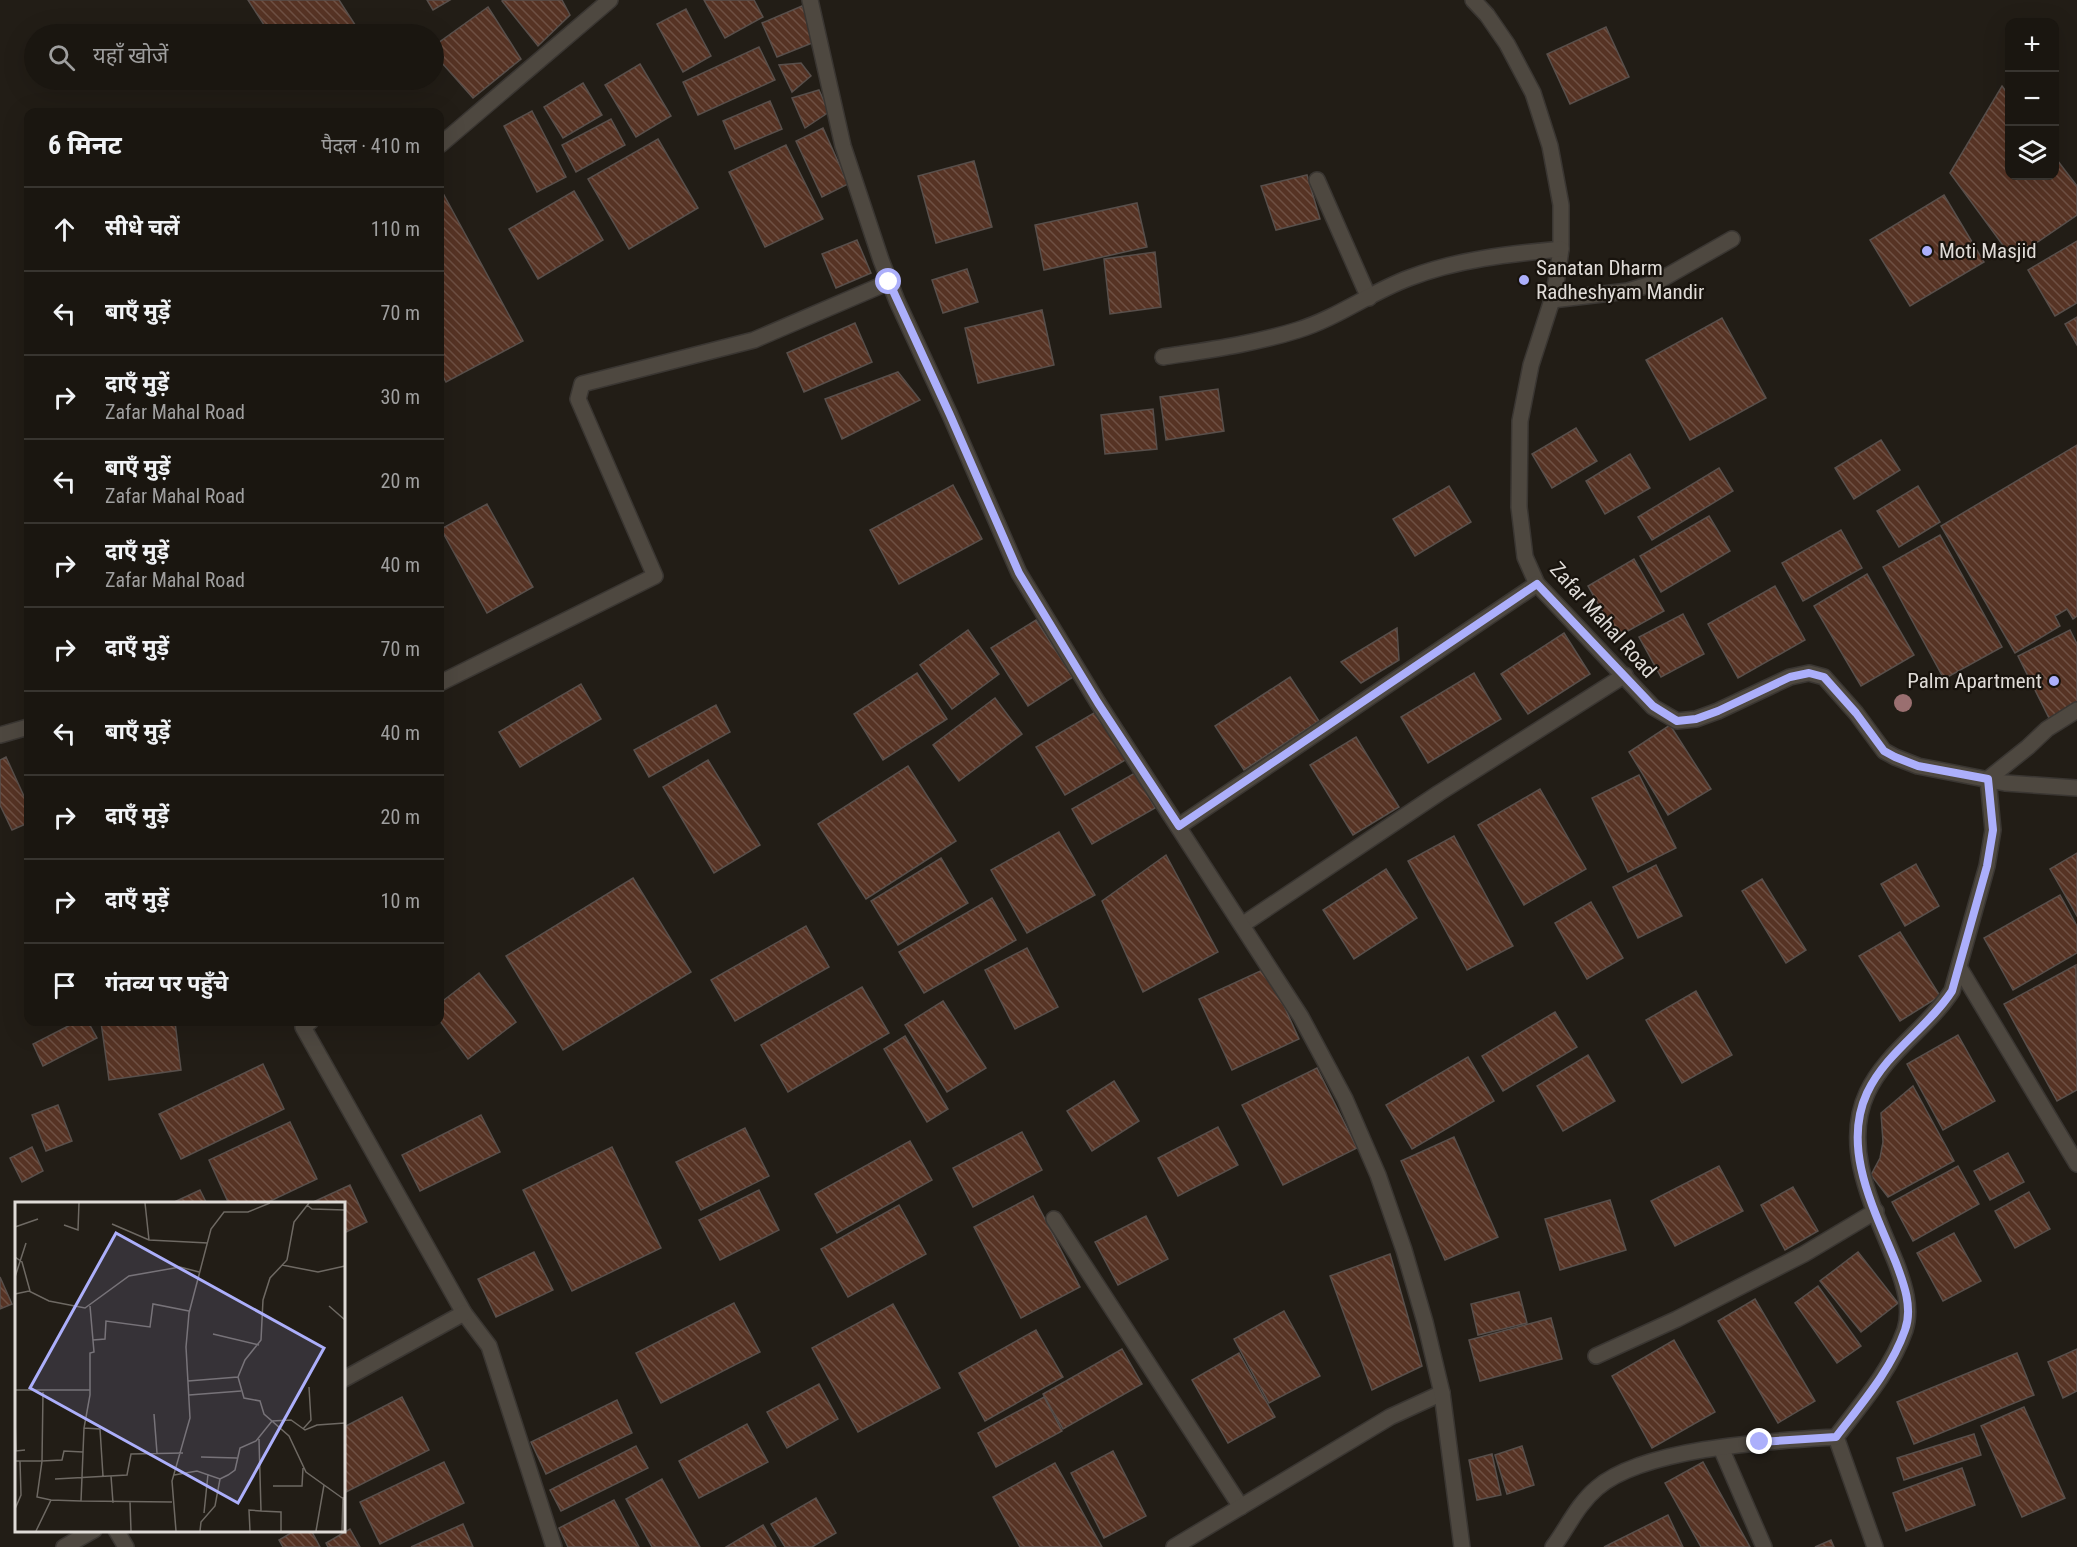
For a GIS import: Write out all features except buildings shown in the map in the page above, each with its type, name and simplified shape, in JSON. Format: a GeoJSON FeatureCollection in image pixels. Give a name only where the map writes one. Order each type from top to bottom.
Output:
{"type":"FeatureCollection","features":[{"type":"Feature","properties":{"kind":"street"},"geometry":{"type":"LineString","coordinates":[[444,142],[610,0]]}},
{"type":"Feature","properties":{"kind":"street"},"geometry":{"type":"LineString","coordinates":[[810,0],[843,146],[889,282],[1019,573],[1098,703],[1179,826],[1312,1038],[1345,1099],[1378,1175],[1404,1250],[1425,1322],[1442,1393],[1462,1547]]}},
{"type":"Feature","properties":{"kind":"street","name":"Zafar Mahal Road"},"geometry":{"type":"LineString","coordinates":[[1473,0],[1487,15],[1507,44],[1533,93],[1550,146],[1561,205],[1562,249],[1552,300],[1531,365],[1520,421],[1519,507],[1525,557],[1537,584],[1653,706],[1677,721],[1696,719],[1790,677],[1809,673],[1824,677],[1856,713],[1884,751],[1889,754],[1918,766],[2005,783],[2077,788]]}},
{"type":"Feature","properties":{"kind":"street"},"geometry":{"type":"LineString","coordinates":[[1317,180],[1369,298]]}},
{"type":"Feature","properties":{"kind":"street"},"geometry":{"type":"LineString","coordinates":[[1552,300],[1628,291],[1655,283],[1732,239]]}},
{"type":"Feature","properties":{"kind":"street"},"geometry":{"type":"LineString","coordinates":[[1163,357],[1241,345],[1299,330],[1407,279],[1444,266],[1505,254],[1562,249]]}},
{"type":"Feature","properties":{"kind":"street"},"geometry":{"type":"LineString","coordinates":[[444,681],[655,576],[578,399],[582,384],[754,340],[889,282]]}},
{"type":"Feature","properties":{"kind":"street"},"geometry":{"type":"LineString","coordinates":[[1179,826],[1537,584]]}},
{"type":"Feature","properties":{"kind":"street"},"geometry":{"type":"LineString","coordinates":[[1242,925],[1439,792],[1625,675]]}},
{"type":"Feature","properties":{"kind":"street"},"geometry":{"type":"LineString","coordinates":[[1553,1547],[1576,1510],[1597,1488],[1621,1474],[1672,1455],[1760,1442],[1836,1437],[1883,1375],[1906,1328],[1908,1306],[1903,1281],[1866,1186],[1857,1149],[1860,1119],[1867,1093],[1884,1066],[1942,1006],[1952,991],[1987,866],[1993,830],[1988,779],[2047,729],[2077,710]]}},
{"type":"Feature","properties":{"kind":"street"},"geometry":{"type":"LineString","coordinates":[[0,735],[24,728]]}},
{"type":"Feature","properties":{"kind":"street"},"geometry":{"type":"LineString","coordinates":[[1959,967],[2077,1164]]}},
{"type":"Feature","properties":{"kind":"street"},"geometry":{"type":"LineString","coordinates":[[304,1026],[464,1313],[489,1346],[554,1547]]}},
{"type":"Feature","properties":{"kind":"street"},"geometry":{"type":"LineString","coordinates":[[1596,1356],[1677,1319],[1804,1254],[1876,1211]]}},
{"type":"Feature","properties":{"kind":"street"},"geometry":{"type":"LineString","coordinates":[[1054,1219],[1241,1507]]}},
{"type":"Feature","properties":{"kind":"street"},"geometry":{"type":"LineString","coordinates":[[345,1378],[464,1313]]}},
{"type":"Feature","properties":{"kind":"street"},"geometry":{"type":"LineString","coordinates":[[1174,1547],[1390,1418],[1442,1393]]}},
{"type":"Feature","properties":{"kind":"street"},"geometry":{"type":"LineString","coordinates":[[1836,1437],[1875,1547]]}},
{"type":"Feature","properties":{"kind":"street"},"geometry":{"type":"LineString","coordinates":[[1721,1448],[1764,1547]]}},
{"type":"Feature","properties":{"kind":"street"},"geometry":{"type":"LineString","coordinates":[[64,1547],[90,1532]]}},
{"type":"Feature","properties":{"kind":"street"},"geometry":{"type":"LineString","coordinates":[[117,1532],[126,1547]]}},
{"type":"Feature","properties":{"kind":"place","name":"Moti Masjid"},"geometry":{"type":"Point","coordinates":[1927,251]}},
{"type":"Feature","properties":{"kind":"place","name":"Sanatan Dharm Radheshyam Mandir"},"geometry":{"type":"Point","coordinates":[1524,280]}},
{"type":"Feature","properties":{"kind":"place","name":"Palm Apartment"},"geometry":{"type":"Point","coordinates":[2054,681]}},
{"type":"Feature","properties":{"kind":"route"},"geometry":{"type":"LineString","coordinates":[[889,282],[1019,573],[1098,703],[1179,826],[1537,584],[1653,706],[1677,721],[1696,719],[1790,677],[1809,673],[1824,677],[1856,713],[1884,751],[1918,766],[1988,779],[1993,830],[1987,866],[1952,991],[1942,1006],[1884,1066],[1867,1093],[1860,1119],[1857,1149],[1866,1186],[1903,1281],[1908,1306],[1906,1328],[1883,1375],[1836,1437],[1760,1442]]}}]}
